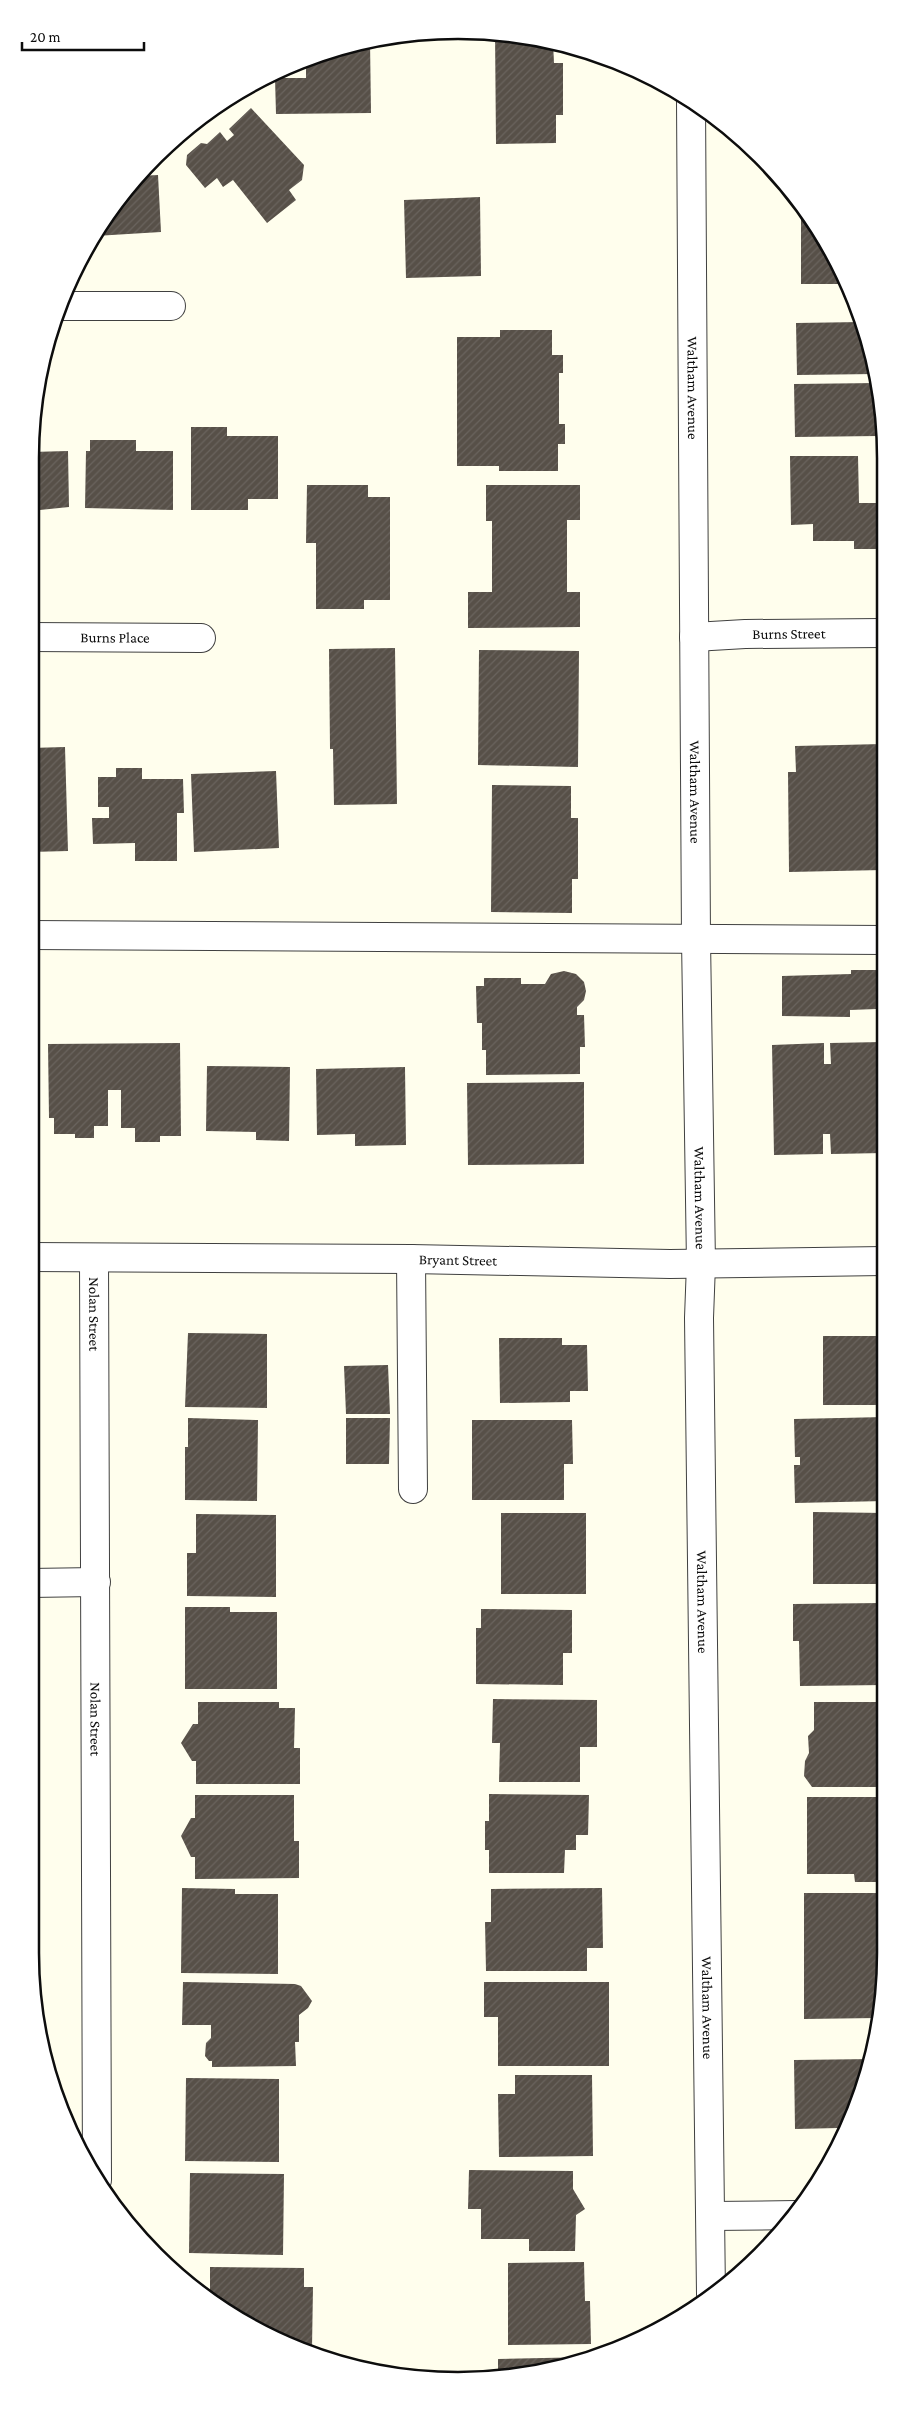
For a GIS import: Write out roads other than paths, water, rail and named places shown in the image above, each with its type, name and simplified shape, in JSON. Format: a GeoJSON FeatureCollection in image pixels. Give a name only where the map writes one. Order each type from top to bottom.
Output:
{"type":"FeatureCollection","features":[{"type":"Feature","properties":{"kind":"street","name":"Waltham Avenue"},"geometry":{"type":"LineString","coordinates":[[691,109],[696,939],[701,1264],[699,1318],[711,2287]]}},
{"type":"Feature","properties":{"kind":"street"},"geometry":{"type":"LineString","coordinates":[[68,306],[171,306]]}},
{"type":"Feature","properties":{"kind":"street","name":"Burns Street"},"geometry":{"type":"LineString","coordinates":[[694,637],[745,634],[877,633]]}},
{"type":"Feature","properties":{"kind":"street","name":"Burns Place"},"geometry":{"type":"LineString","coordinates":[[39,637],[201,638]]}},
{"type":"Feature","properties":{"kind":"street"},"geometry":{"type":"LineString","coordinates":[[39,935],[877,940]]}},
{"type":"Feature","properties":{"kind":"street","name":"Bryant Street"},"geometry":{"type":"LineString","coordinates":[[39,1257],[412,1259],[701,1264],[877,1260]]}},
{"type":"Feature","properties":{"kind":"street","name":"Nolan Street"},"geometry":{"type":"LineString","coordinates":[[94,1258],[97,2166]]}},
{"type":"Feature","properties":{"kind":"street"},"geometry":{"type":"LineString","coordinates":[[412,1259],[413,1489]]}},
{"type":"Feature","properties":{"kind":"street"},"geometry":{"type":"LineString","coordinates":[[39,1583],[96,1582]]}},
{"type":"Feature","properties":{"kind":"street"},"geometry":{"type":"LineString","coordinates":[[711,2216],[785,2215]]}}]}
